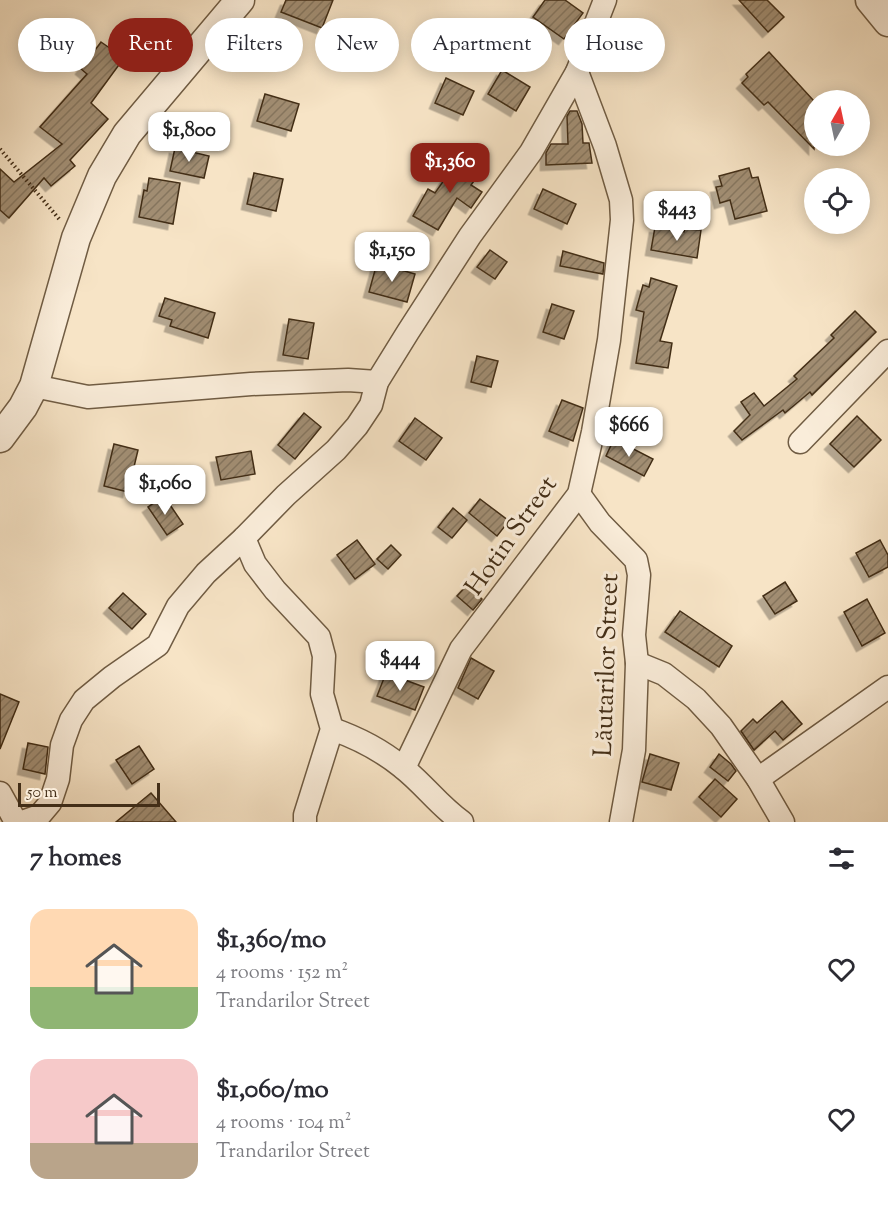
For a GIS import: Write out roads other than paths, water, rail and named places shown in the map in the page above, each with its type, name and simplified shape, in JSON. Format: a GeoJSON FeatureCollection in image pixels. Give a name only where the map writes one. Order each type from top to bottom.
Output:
{"type":"FeatureCollection","features":[{"type":"Feature","properties":{"kind":"street"},"geometry":{"type":"LineString","coordinates":[[0,438],[23,407],[34,386],[76,238],[102,176],[127,134],[240,0]]}},
{"type":"Feature","properties":{"kind":"street"},"geometry":{"type":"LineString","coordinates":[[597,18],[604,0]]}},
{"type":"Feature","properties":{"kind":"street"},"geometry":{"type":"LineString","coordinates":[[870,0],[888,22]]}},
{"type":"Feature","properties":{"kind":"street"},"geometry":{"type":"LineString","coordinates":[[22,822],[39,816],[50,803],[58,779],[62,745],[71,720],[84,700],[158,645],[178,606],[206,573],[336,450],[357,426],[371,405],[377,382],[470,236],[531,152],[577,72]]}},
{"type":"Feature","properties":{"kind":"street","name":"Hotin Street"},"geometry":{"type":"LineString","coordinates":[[404,768],[461,649],[579,494],[593,432],[609,340],[622,220],[621,200],[605,146],[577,72]]}},
{"type":"Feature","properties":{"kind":"street"},"geometry":{"type":"LineString","coordinates":[[800,442],[888,351]]}},
{"type":"Feature","properties":{"kind":"street"},"geometry":{"type":"LineString","coordinates":[[34,386],[88,397],[251,384],[348,380],[377,382]]}},
{"type":"Feature","properties":{"kind":"street","name":"Lăutarilor Street"},"geometry":{"type":"LineString","coordinates":[[579,494],[600,523],[636,560],[639,575],[634,635],[637,663],[634,750],[621,822]]}},
{"type":"Feature","properties":{"kind":"street"},"geometry":{"type":"LineString","coordinates":[[244,538],[255,564],[319,637],[324,656],[322,694],[332,729],[305,815],[305,822]]}},
{"type":"Feature","properties":{"kind":"street"},"geometry":{"type":"LineString","coordinates":[[637,663],[664,674],[696,699],[721,726],[758,779],[783,822]]}},
{"type":"Feature","properties":{"kind":"street"},"geometry":{"type":"LineString","coordinates":[[758,779],[888,687]]}},
{"type":"Feature","properties":{"kind":"street"},"geometry":{"type":"LineString","coordinates":[[332,729],[360,739],[404,768],[444,810],[462,822]]}},
{"type":"Feature","properties":{"kind":"street"},"geometry":{"type":"LineString","coordinates":[[0,794],[16,822]]}}]}
